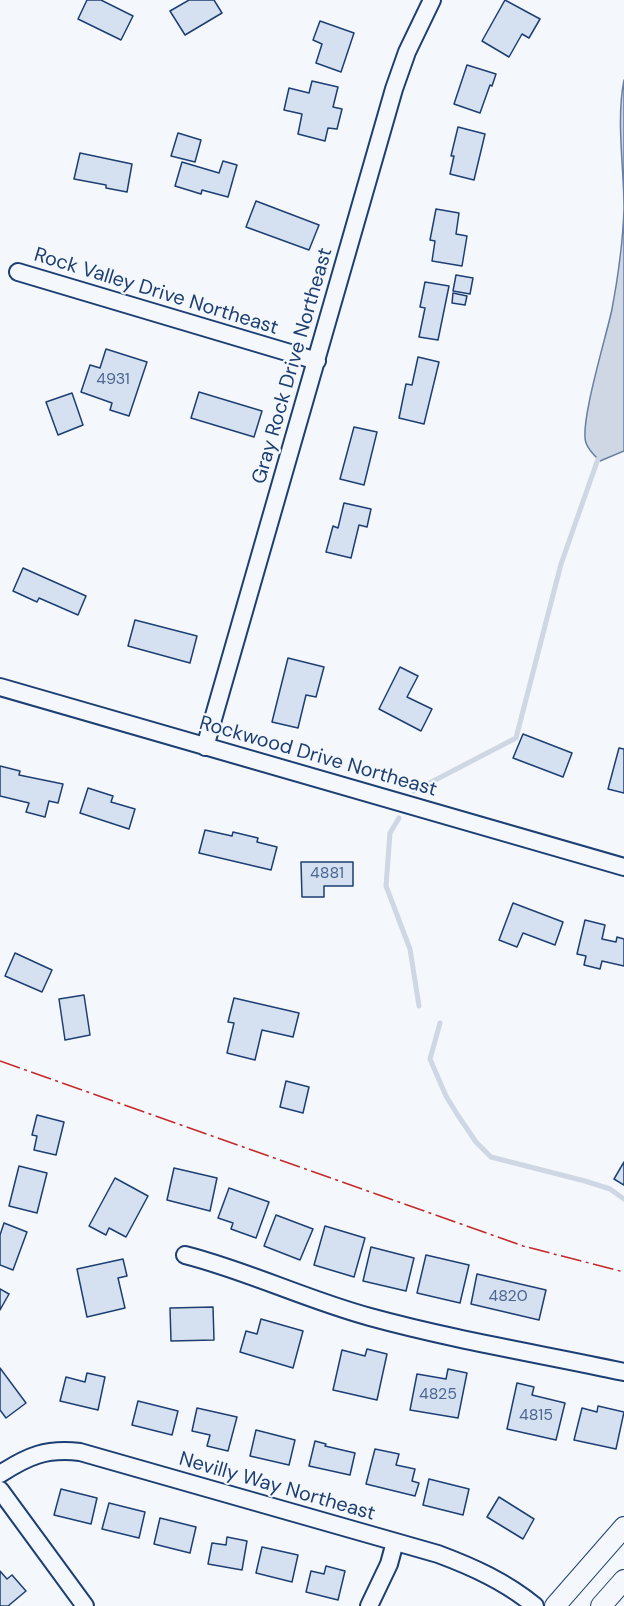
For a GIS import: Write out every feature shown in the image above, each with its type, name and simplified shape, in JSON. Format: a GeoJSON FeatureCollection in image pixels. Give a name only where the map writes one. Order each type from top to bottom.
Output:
{"type":"FeatureCollection","features":[{"type":"Feature","properties":{"kind":"street","name":"Gray Rock Drive Northeast"},"geometry":{"type":"LineString","coordinates":[[205,747],[394,89],[407,52],[432,0]]}},
{"type":"Feature","properties":{"kind":"street","name":"Rock Valley Drive Northeast"},"geometry":{"type":"LineString","coordinates":[[18,272],[317,361]]}},
{"type":"Feature","properties":{"kind":"street","name":"Rockwood Drive Northeast"},"geometry":{"type":"LineString","coordinates":[[0,687],[624,867]]}},
{"type":"Feature","properties":{"kind":"street"},"geometry":{"type":"LineString","coordinates":[[185,1255],[218,1263],[327,1304],[370,1317],[446,1336],[624,1372]]}},
{"type":"Feature","properties":{"kind":"street","name":"Nevilly Way Northeast"},"geometry":{"type":"LineString","coordinates":[[0,1474],[30,1456],[48,1451],[80,1452],[395,1542],[473,1567],[500,1581],[535,1606]]}},
{"type":"Feature","properties":{"kind":"street"},"geometry":{"type":"LineString","coordinates":[[0,1490],[85,1606]]}},
{"type":"Feature","properties":{"kind":"street"},"geometry":{"type":"LineString","coordinates":[[555,1606],[624,1527]]}},
{"type":"Feature","properties":{"kind":"street"},"geometry":{"type":"LineString","coordinates":[[369,1606],[395,1542]]}},
{"type":"Feature","properties":{"kind":"street"},"geometry":{"type":"LineString","coordinates":[[601,1606],[624,1580]]}},
{"type":"Feature","properties":{"kind":"shaded area"},"geometry":{"type":"Polygon","coordinates":[[[624,80],[624,208],[620,127],[624,80]]]}},
{"type":"Feature","properties":{"kind":"shaded area"},"geometry":{"type":"Polygon","coordinates":[[[624,208],[624,451],[600,461],[586,443],[586,418],[614,297],[624,208]]]}},
{"type":"Feature","properties":{"kind":"building"},"geometry":{"type":"Polygon","coordinates":[[[87,0],[101,0],[133,16],[121,40],[78,19],[87,0]]]}},
{"type":"Feature","properties":{"kind":"building"},"geometry":{"type":"Polygon","coordinates":[[[189,0],[214,0],[222,13],[185,35],[170,11],[189,0]]]}},
{"type":"Feature","properties":{"kind":"building"},"geometry":{"type":"Polygon","coordinates":[[[505,0],[540,19],[529,38],[522,34],[509,57],[482,41],[505,0]]]}},
{"type":"Feature","properties":{"kind":"building"},"geometry":{"type":"Polygon","coordinates":[[[320,21],[354,33],[341,72],[316,63],[322,44],[313,40],[320,21]]]}},
{"type":"Feature","properties":{"kind":"building"},"geometry":{"type":"Polygon","coordinates":[[[467,65],[496,74],[480,113],[454,104],[467,65]]]}},
{"type":"Feature","properties":{"kind":"building"},"geometry":{"type":"Polygon","coordinates":[[[312,81],[338,87],[333,107],[342,109],[337,129],[328,128],[325,141],[298,134],[302,114],[284,110],[289,88],[309,93],[312,81]]]}},
{"type":"Feature","properties":{"kind":"building"},"geometry":{"type":"Polygon","coordinates":[[[458,127],[485,134],[474,180],[450,174],[454,156],[451,156],[458,127]]]}},
{"type":"Feature","properties":{"kind":"building"},"geometry":{"type":"Polygon","coordinates":[[[178,133],[201,140],[195,162],[171,156],[178,133]]]}},
{"type":"Feature","properties":{"kind":"building"},"geometry":{"type":"Polygon","coordinates":[[[80,153],[132,164],[127,192],[74,179],[80,153]]]}},
{"type":"Feature","properties":{"kind":"building"},"geometry":{"type":"Polygon","coordinates":[[[223,161],[237,165],[228,197],[202,190],[201,194],[175,186],[182,162],[219,173],[223,161]]]}},
{"type":"Feature","properties":{"kind":"building"},"geometry":{"type":"Polygon","coordinates":[[[256,201],[319,225],[309,250],[246,227],[256,201]]]}},
{"type":"Feature","properties":{"kind":"building"},"geometry":{"type":"Polygon","coordinates":[[[436,209],[459,213],[456,234],[467,236],[462,266],[432,261],[435,241],[430,240],[436,209]]]}},
{"type":"Feature","properties":{"kind":"building"},"geometry":{"type":"Polygon","coordinates":[[[456,275],[473,278],[470,294],[453,291],[456,275]]]}},
{"type":"Feature","properties":{"kind":"building"},"geometry":{"type":"Polygon","coordinates":[[[425,282],[449,286],[438,340],[419,337],[425,308],[420,307],[425,282]]]}},
{"type":"Feature","properties":{"kind":"building"},"geometry":{"type":"Polygon","coordinates":[[[453,293],[467,296],[465,305],[452,303],[453,293]]]}},
{"type":"Feature","properties":{"kind":"building"},"geometry":{"type":"Polygon","coordinates":[[[106,349],[147,362],[129,416],[110,410],[112,403],[81,392],[90,365],[100,368],[106,349]]]}},
{"type":"Feature","properties":{"kind":"building"},"geometry":{"type":"Polygon","coordinates":[[[418,357],[439,362],[424,424],[399,418],[406,384],[412,385],[418,357]]]}},
{"type":"Feature","properties":{"kind":"building"},"geometry":{"type":"Polygon","coordinates":[[[199,392],[262,411],[254,437],[191,418],[199,392]]]}},
{"type":"Feature","properties":{"kind":"building"},"geometry":{"type":"Polygon","coordinates":[[[72,393],[83,425],[58,435],[46,402],[72,393]]]}},
{"type":"Feature","properties":{"kind":"building"},"geometry":{"type":"Polygon","coordinates":[[[354,427],[377,432],[364,485],[340,479],[354,427]]]}},
{"type":"Feature","properties":{"kind":"building"},"geometry":{"type":"Polygon","coordinates":[[[344,503],[371,509],[367,527],[359,525],[351,558],[326,552],[333,526],[338,528],[344,503]]]}},
{"type":"Feature","properties":{"kind":"building"},"geometry":{"type":"Polygon","coordinates":[[[23,568],[86,596],[78,615],[39,598],[37,602],[13,591],[23,568]]]}},
{"type":"Feature","properties":{"kind":"building"},"geometry":{"type":"Polygon","coordinates":[[[135,620],[197,636],[190,663],[128,646],[135,620]]]}},
{"type":"Feature","properties":{"kind":"building"},"geometry":{"type":"Polygon","coordinates":[[[288,658],[324,667],[316,697],[306,695],[298,728],[272,722],[288,658]]]}},
{"type":"Feature","properties":{"kind":"building"},"geometry":{"type":"Polygon","coordinates":[[[400,667],[418,676],[407,697],[432,709],[421,731],[379,709],[400,667]]]}},
{"type":"Feature","properties":{"kind":"building"},"geometry":{"type":"Polygon","coordinates":[[[523,734],[572,753],[563,777],[513,758],[523,734]]]}},
{"type":"Feature","properties":{"kind":"building"},"geometry":{"type":"Polygon","coordinates":[[[619,748],[624,749],[624,793],[608,789],[619,748]]]}},
{"type":"Feature","properties":{"kind":"building"},"geometry":{"type":"Polygon","coordinates":[[[0,766],[20,771],[19,775],[63,784],[58,803],[49,801],[45,817],[26,812],[29,803],[0,796],[0,766]]]}},
{"type":"Feature","properties":{"kind":"building"},"geometry":{"type":"Polygon","coordinates":[[[88,788],[113,796],[111,802],[135,809],[129,829],[80,813],[88,788]]]}},
{"type":"Feature","properties":{"kind":"building"},"geometry":{"type":"Polygon","coordinates":[[[205,830],[232,836],[233,832],[258,838],[257,842],[277,847],[271,870],[199,853],[205,830]]]}},
{"type":"Feature","properties":{"kind":"building"},"geometry":{"type":"Polygon","coordinates":[[[301,862],[353,862],[353,886],[324,886],[324,897],[302,897],[301,862]]]}},
{"type":"Feature","properties":{"kind":"building"},"geometry":{"type":"Polygon","coordinates":[[[513,903],[563,922],[555,945],[523,933],[517,947],[499,940],[513,903]]]}},
{"type":"Feature","properties":{"kind":"building"},"geometry":{"type":"Polygon","coordinates":[[[585,920],[605,925],[602,939],[616,942],[617,937],[624,939],[624,966],[602,961],[600,969],[584,965],[586,956],[577,954],[585,920]]]}},
{"type":"Feature","properties":{"kind":"building"},"geometry":{"type":"Polygon","coordinates":[[[15,953],[52,970],[42,992],[5,976],[15,953]]]}},
{"type":"Feature","properties":{"kind":"building"},"geometry":{"type":"Polygon","coordinates":[[[84,995],[90,1035],[65,1040],[59,999],[84,995]]]}},
{"type":"Feature","properties":{"kind":"building"},"geometry":{"type":"Polygon","coordinates":[[[234,998],[299,1013],[293,1037],[262,1030],[255,1060],[227,1053],[234,1023],[228,1022],[234,998]]]}},
{"type":"Feature","properties":{"kind":"building"},"geometry":{"type":"Polygon","coordinates":[[[286,1081],[309,1087],[303,1113],[280,1107],[286,1081]]]}},
{"type":"Feature","properties":{"kind":"building"},"geometry":{"type":"Polygon","coordinates":[[[37,1115],[64,1122],[56,1155],[34,1150],[37,1136],[32,1135],[37,1115]]]}},
{"type":"Feature","properties":{"kind":"building"},"geometry":{"type":"Polygon","coordinates":[[[624,1162],[624,1185],[614,1179],[624,1162]]]}},
{"type":"Feature","properties":{"kind":"building"},"geometry":{"type":"Polygon","coordinates":[[[19,1166],[47,1173],[37,1213],[9,1206],[19,1166]]]}},
{"type":"Feature","properties":{"kind":"building"},"geometry":{"type":"Polygon","coordinates":[[[174,1168],[217,1178],[210,1211],[167,1200],[174,1168]]]}},
{"type":"Feature","properties":{"kind":"building"},"geometry":{"type":"Polygon","coordinates":[[[115,1178],[148,1196],[126,1237],[109,1228],[106,1235],[89,1226],[115,1178]]]}},
{"type":"Feature","properties":{"kind":"building"},"geometry":{"type":"Polygon","coordinates":[[[229,1188],[269,1202],[256,1238],[231,1229],[233,1223],[218,1218],[229,1188]]]}},
{"type":"Feature","properties":{"kind":"building"},"geometry":{"type":"Polygon","coordinates":[[[276,1215],[313,1229],[300,1260],[264,1246],[276,1215]]]}},
{"type":"Feature","properties":{"kind":"building"},"geometry":{"type":"Polygon","coordinates":[[[4,1223],[27,1232],[13,1270],[0,1265],[0,1235],[4,1223]]]}},
{"type":"Feature","properties":{"kind":"building"},"geometry":{"type":"Polygon","coordinates":[[[325,1226],[365,1238],[354,1277],[314,1265],[325,1226]]]}},
{"type":"Feature","properties":{"kind":"building"},"geometry":{"type":"Polygon","coordinates":[[[371,1247],[414,1258],[406,1291],[363,1281],[371,1247]]]}},
{"type":"Feature","properties":{"kind":"building"},"geometry":{"type":"Polygon","coordinates":[[[426,1255],[469,1265],[460,1303],[417,1293],[426,1255]]]}},
{"type":"Feature","properties":{"kind":"building"},"geometry":{"type":"Polygon","coordinates":[[[123,1259],[127,1276],[118,1278],[125,1308],[87,1317],[77,1269],[123,1259]]]}},
{"type":"Feature","properties":{"kind":"building"},"geometry":{"type":"Polygon","coordinates":[[[477,1274],[546,1290],[539,1320],[471,1304],[477,1274]]]}},
{"type":"Feature","properties":{"kind":"building"},"geometry":{"type":"Polygon","coordinates":[[[0,1289],[9,1294],[0,1310],[0,1289]]]}},
{"type":"Feature","properties":{"kind":"building"},"geometry":{"type":"Polygon","coordinates":[[[213,1307],[214,1340],[171,1341],[170,1308],[213,1307]]]}},
{"type":"Feature","properties":{"kind":"building"},"geometry":{"type":"Polygon","coordinates":[[[261,1319],[303,1331],[293,1368],[240,1352],[246,1331],[257,1334],[261,1319]]]}},
{"type":"Feature","properties":{"kind":"building"},"geometry":{"type":"Polygon","coordinates":[[[367,1349],[387,1354],[377,1400],[333,1390],[342,1350],[365,1356],[367,1349]]]}},
{"type":"Feature","properties":{"kind":"building"},"geometry":{"type":"Polygon","coordinates":[[[0,1368],[26,1403],[6,1418],[0,1410],[0,1368]]]}},
{"type":"Feature","properties":{"kind":"building"},"geometry":{"type":"Polygon","coordinates":[[[448,1369],[467,1373],[458,1418],[410,1410],[417,1374],[446,1379],[448,1369]]]}},
{"type":"Feature","properties":{"kind":"building"},"geometry":{"type":"Polygon","coordinates":[[[87,1373],[105,1377],[98,1410],[60,1401],[66,1377],[85,1382],[87,1373]]]}},
{"type":"Feature","properties":{"kind":"building"},"geometry":{"type":"Polygon","coordinates":[[[517,1383],[534,1387],[532,1395],[565,1403],[556,1440],[507,1429],[517,1383]]]}},
{"type":"Feature","properties":{"kind":"building"},"geometry":{"type":"Polygon","coordinates":[[[138,1401],[178,1411],[172,1435],[132,1425],[138,1401]]]}},
{"type":"Feature","properties":{"kind":"building"},"geometry":{"type":"Polygon","coordinates":[[[598,1406],[624,1412],[616,1449],[574,1440],[582,1408],[597,1412],[598,1406]]]}},
{"type":"Feature","properties":{"kind":"building"},"geometry":{"type":"Polygon","coordinates":[[[197,1408],[237,1417],[228,1451],[207,1446],[210,1435],[192,1431],[197,1408]]]}},
{"type":"Feature","properties":{"kind":"building"},"geometry":{"type":"Polygon","coordinates":[[[256,1430],[295,1440],[289,1465],[250,1456],[256,1430]]]}},
{"type":"Feature","properties":{"kind":"building"},"geometry":{"type":"Polygon","coordinates":[[[315,1441],[326,1444],[325,1446],[355,1453],[350,1475],[309,1466],[315,1441]]]}},
{"type":"Feature","properties":{"kind":"building"},"geometry":{"type":"Polygon","coordinates":[[[375,1449],[399,1454],[396,1465],[415,1469],[412,1481],[419,1483],[415,1496],[366,1484],[375,1449]]]}},
{"type":"Feature","properties":{"kind":"building"},"geometry":{"type":"Polygon","coordinates":[[[429,1479],[469,1489],[463,1515],[423,1505],[429,1479]]]}},
{"type":"Feature","properties":{"kind":"building"},"geometry":{"type":"Polygon","coordinates":[[[61,1489],[97,1498],[91,1524],[54,1515],[61,1489]]]}},
{"type":"Feature","properties":{"kind":"building"},"geometry":{"type":"Polygon","coordinates":[[[499,1497],[534,1519],[523,1539],[487,1517],[499,1497]]]}},
{"type":"Feature","properties":{"kind":"building"},"geometry":{"type":"Polygon","coordinates":[[[109,1503],[145,1512],[139,1538],[102,1529],[109,1503]]]}},
{"type":"Feature","properties":{"kind":"building"},"geometry":{"type":"Polygon","coordinates":[[[160,1518],[196,1527],[190,1553],[154,1544],[160,1518]]]}},
{"type":"Feature","properties":{"kind":"building"},"geometry":{"type":"Polygon","coordinates":[[[227,1537],[247,1541],[242,1570],[208,1564],[212,1543],[226,1545],[227,1537]]]}},
{"type":"Feature","properties":{"kind":"building"},"geometry":{"type":"Polygon","coordinates":[[[262,1547],[298,1555],[292,1582],[256,1573],[262,1547]]]}},
{"type":"Feature","properties":{"kind":"building"},"geometry":{"type":"Polygon","coordinates":[[[326,1566],[345,1571],[338,1600],[306,1592],[311,1571],[324,1574],[326,1566]]]}},
{"type":"Feature","properties":{"kind":"building"},"geometry":{"type":"Polygon","coordinates":[[[0,1571],[7,1579],[12,1575],[26,1591],[8,1606],[0,1606],[0,1571]]]}},
{"type":"Feature","properties":{"kind":"waterway"},"geometry":{"type":"LineString","coordinates":[[414,791],[516,738],[561,564],[598,459]]}},
{"type":"Feature","properties":{"kind":"waterway"},"geometry":{"type":"LineString","coordinates":[[399,818],[390,833],[386,886],[410,949],[419,1006]]}},
{"type":"Feature","properties":{"kind":"waterway"},"geometry":{"type":"LineString","coordinates":[[440,1023],[430,1059],[446,1096],[457,1114],[476,1142],[491,1157],[585,1181],[610,1189],[624,1199]]}},
{"type":"Feature","properties":{"kind":"power"},"geometry":{"type":"LineString","coordinates":[[0,1061],[523,1246],[624,1272]]}}]}
